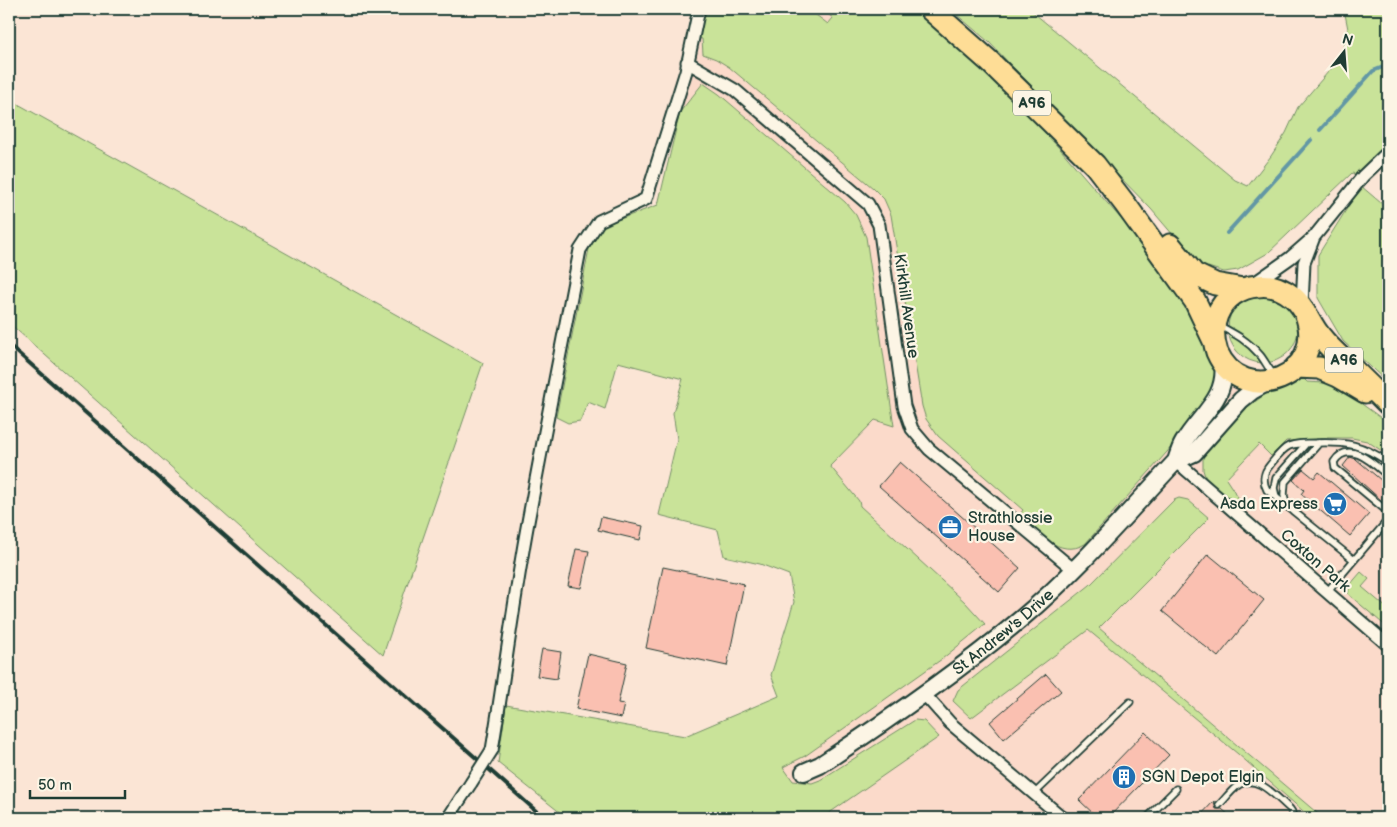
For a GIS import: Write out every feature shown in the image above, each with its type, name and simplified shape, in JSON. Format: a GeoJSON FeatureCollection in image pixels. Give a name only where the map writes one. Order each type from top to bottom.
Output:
{"type":"FeatureCollection","features":[{"type":"Feature","properties":{"kind":"highway","name":"A96"},"geometry":{"type":"LineString","coordinates":[[930,9],[989,61],[1095,165],[1195,301],[1210,326],[1223,362],[1228,368],[1240,377],[1255,381],[1274,380]]}},
{"type":"Feature","properties":{"kind":"highway","name":"A96"},"geometry":{"type":"LineString","coordinates":[[1125,204],[1160,234],[1194,274],[1215,284],[1245,288],[1266,285],[1278,288],[1294,298],[1304,309],[1320,337],[1388,405]]}},
{"type":"Feature","properties":{"kind":"highway"},"geometry":{"type":"LineString","coordinates":[[1210,326],[1230,297],[1245,288]]}},
{"type":"Feature","properties":{"kind":"highway","name":"A96"},"geometry":{"type":"LineString","coordinates":[[1296,368],[1305,355],[1310,341],[1310,326],[1304,309]]}},
{"type":"Feature","properties":{"kind":"highway","name":"A96"},"geometry":{"type":"LineString","coordinates":[[1296,368],[1319,368],[1338,376],[1388,405]]}},
{"type":"Feature","properties":{"kind":"highway"},"geometry":{"type":"LineString","coordinates":[[1274,380],[1296,368]]}},
{"type":"Feature","properties":{"kind":"street"},"geometry":{"type":"LineString","coordinates":[[448,818],[492,750],[504,679],[512,612],[580,250],[599,220],[646,199],[687,62],[699,9]]}},
{"type":"Feature","properties":{"kind":"street","name":"Kirkhill Avenue"},"geometry":{"type":"LineString","coordinates":[[687,62],[735,90],[868,204],[879,224],[904,406],[912,429],[929,449],[1073,569]]}},
{"type":"Feature","properties":{"kind":"street"},"geometry":{"type":"LineString","coordinates":[[1245,288],[1290,258],[1314,237],[1363,176],[1388,152]]}},
{"type":"Feature","properties":{"kind":"street"},"geometry":{"type":"LineString","coordinates":[[1304,309],[1304,263],[1314,237]]}},
{"type":"Feature","properties":{"kind":"street","name":"St Andrew's Drive"},"geometry":{"type":"LineString","coordinates":[[804,772],[820,765],[925,695],[1023,617],[1073,569],[1176,461],[1183,443],[1218,396],[1225,375],[1223,362]]}},
{"type":"Feature","properties":{"kind":"street","name":"St Andrew's Drive"},"geometry":{"type":"LineString","coordinates":[[1176,461],[1194,453],[1241,400],[1252,391],[1274,380]]}},
{"type":"Feature","properties":{"kind":"street","name":"Coxton Park"},"geometry":{"type":"LineString","coordinates":[[1176,461],[1388,646]]}},
{"type":"Feature","properties":{"kind":"street"},"geometry":{"type":"LineString","coordinates":[[925,695],[950,723],[1063,818]]}},
{"type":"Feature","properties":{"kind":"lane"},"geometry":{"type":"LineString","coordinates":[[1210,326],[1238,334],[1261,356],[1274,380]]}},
{"type":"Feature","properties":{"kind":"lane"},"geometry":{"type":"LineString","coordinates":[[1354,560],[1277,498],[1265,487],[1264,478],[1268,467],[1286,448],[1306,444],[1340,442],[1359,446],[1388,462]]}},
{"type":"Feature","properties":{"kind":"lane"},"geometry":{"type":"LineString","coordinates":[[1287,506],[1284,495],[1285,482],[1319,443]]}},
{"type":"Feature","properties":{"kind":"lane"},"geometry":{"type":"LineString","coordinates":[[1277,498],[1274,492],[1275,480],[1306,444]]}},
{"type":"Feature","properties":{"kind":"lane"},"geometry":{"type":"LineString","coordinates":[[1388,476],[1363,456],[1355,453],[1344,454],[1337,457],[1334,462],[1335,468],[1388,512]]}},
{"type":"Feature","properties":{"kind":"lane"},"geometry":{"type":"LineString","coordinates":[[1326,593],[1388,520]]}},
{"type":"Feature","properties":{"kind":"lane"},"geometry":{"type":"LineString","coordinates":[[1034,794],[1130,702]]}},
{"type":"Feature","properties":{"kind":"lane"},"geometry":{"type":"LineString","coordinates":[[1219,805],[1237,786],[1243,782],[1254,781],[1290,809],[1292,818]]}},
{"type":"Feature","properties":{"kind":"lane"},"geometry":{"type":"LineString","coordinates":[[1147,818],[1176,789]]}},
{"type":"Feature","properties":{"kind":"shaded area"},"geometry":{"type":"Polygon","coordinates":[[[705,9],[916,9],[1012,98],[1061,150],[1217,369],[1265,405],[1306,382],[1324,383],[1326,378],[1388,423],[1388,818],[567,818],[498,763],[506,705],[685,736],[810,683],[812,632],[658,205],[705,9]]]}},
{"type":"Feature","properties":{"kind":"green space"},"geometry":{"type":"Polygon","coordinates":[[[705,9],[808,9],[828,24],[833,18],[821,9],[916,9],[1012,98],[1061,150],[1135,235],[1184,301],[1217,369],[1217,377],[1207,403],[1167,452],[1085,544],[1075,548],[1066,548],[1057,546],[1049,541],[1019,516],[1023,510],[938,436],[926,419],[922,406],[891,215],[884,199],[729,67],[703,54],[702,39],[697,38],[705,9]]]}},
{"type":"Feature","properties":{"kind":"green space"},"geometry":{"type":"Polygon","coordinates":[[[950,9],[1029,9],[1235,180],[1248,186],[1286,133],[1298,107],[1341,57],[1348,29],[1344,9],[1388,9],[1388,152],[1363,176],[1352,173],[1268,253],[1238,270],[1224,272],[1208,267],[1206,271],[1202,269],[1151,209],[989,42],[950,9]]]}},
{"type":"Feature","properties":{"kind":"green space"},"geometry":{"type":"Polygon","coordinates":[[[703,83],[719,94],[845,202],[856,215],[866,237],[894,426],[875,420],[830,466],[859,501],[860,506],[965,602],[985,624],[942,659],[805,756],[783,767],[793,781],[812,783],[820,780],[915,720],[924,721],[939,737],[822,818],[567,818],[498,763],[506,705],[685,736],[779,696],[771,675],[794,602],[789,575],[760,564],[724,556],[718,530],[659,515],[677,439],[673,413],[683,379],[618,362],[605,409],[588,402],[580,421],[568,423],[556,417],[589,249],[604,225],[658,205],[680,112],[703,83]]]}},
{"type":"Feature","properties":{"kind":"green space"},"geometry":{"type":"Polygon","coordinates":[[[9,99],[483,363],[383,655],[9,323],[9,99]]]}},
{"type":"Feature","properties":{"kind":"green space"},"geometry":{"type":"Polygon","coordinates":[[[1361,186],[1388,209],[1388,383],[1343,341],[1318,298],[1318,255],[1361,186]]]}},
{"type":"Feature","properties":{"kind":"green space"},"geometry":{"type":"Polygon","coordinates":[[[1263,293],[1276,296],[1288,303],[1295,315],[1298,328],[1295,341],[1288,353],[1276,360],[1263,363],[1250,360],[1238,353],[1231,341],[1228,328],[1231,315],[1238,303],[1250,296],[1263,293]]]}},
{"type":"Feature","properties":{"kind":"green space"},"geometry":{"type":"Polygon","coordinates":[[[1300,375],[1307,382],[1324,383],[1326,378],[1388,423],[1388,455],[1367,441],[1352,438],[1286,441],[1271,456],[1259,444],[1226,479],[1243,505],[1239,510],[1207,482],[1203,470],[1203,458],[1207,449],[1245,409],[1275,387],[1300,375]]]}},
{"type":"Feature","properties":{"kind":"green space"},"geometry":{"type":"Polygon","coordinates":[[[1179,498],[1188,500],[1209,518],[1099,628],[1323,818],[1311,818],[1238,754],[1088,630],[971,718],[953,701],[958,690],[1090,585],[1174,500],[1179,498]]]}},
{"type":"Feature","properties":{"kind":"green space"},"geometry":{"type":"Polygon","coordinates":[[[1361,572],[1369,579],[1362,587],[1388,609],[1388,628],[1348,594],[1349,586],[1361,572]]]}},
{"type":"Feature","properties":{"kind":"building"},"geometry":{"type":"Polygon","coordinates":[[[1350,457],[1356,459],[1388,486],[1388,492],[1381,500],[1343,466],[1350,457]]]}},
{"type":"Feature","properties":{"kind":"building","name":"Strathlossie House"},"geometry":{"type":"Polygon","coordinates":[[[900,462],[1020,568],[999,592],[879,486],[900,462]]]}},
{"type":"Feature","properties":{"kind":"building","name":"Asda Express"},"geometry":{"type":"Polygon","coordinates":[[[1303,469],[1314,478],[1319,472],[1369,514],[1350,536],[1301,494],[1304,490],[1293,480],[1303,469]]]}},
{"type":"Feature","properties":{"kind":"building"},"geometry":{"type":"Polygon","coordinates":[[[601,517],[643,526],[640,540],[598,530],[601,517]]]}},
{"type":"Feature","properties":{"kind":"building"},"geometry":{"type":"Polygon","coordinates":[[[576,549],[589,551],[581,588],[568,586],[576,549]]]}},
{"type":"Feature","properties":{"kind":"building"},"geometry":{"type":"Polygon","coordinates":[[[1208,554],[1264,600],[1218,657],[1162,611],[1208,554]]]}},
{"type":"Feature","properties":{"kind":"building"},"geometry":{"type":"Polygon","coordinates":[[[663,567],[744,584],[727,666],[646,648],[663,567]]]}},
{"type":"Feature","properties":{"kind":"building"},"geometry":{"type":"Polygon","coordinates":[[[542,649],[561,652],[557,679],[537,676],[542,649]]]}},
{"type":"Feature","properties":{"kind":"building"},"geometry":{"type":"Polygon","coordinates":[[[588,654],[627,663],[618,703],[624,704],[621,718],[576,709],[588,654]]]}},
{"type":"Feature","properties":{"kind":"building"},"geometry":{"type":"Polygon","coordinates":[[[1046,674],[1061,691],[1004,739],[990,722],[1046,674]]]}},
{"type":"Feature","properties":{"kind":"building","name":"SGN Depot Elgin"},"geometry":{"type":"Polygon","coordinates":[[[1145,732],[1169,755],[1108,818],[1098,818],[1079,800],[1145,732]]]}},
{"type":"Feature","properties":{"kind":"building"},"geometry":{"type":"Polygon","coordinates":[[[1214,801],[1216,809],[1222,809],[1232,818],[1198,818],[1214,801]]]}},
{"type":"Feature","properties":{"kind":"waterway"},"geometry":{"type":"LineString","coordinates":[[1320,130],[1373,71],[1388,65]]}},
{"type":"Feature","properties":{"kind":"waterway"},"geometry":{"type":"LineString","coordinates":[[1227,233],[1311,140]]}},
{"type":"Feature","properties":{"kind":"railway"},"geometry":{"type":"LineString","coordinates":[[9,345],[544,818]]}},
{"type":"Feature","properties":{"kind":"place","name":"Asda Express"},"geometry":{"type":"Point","coordinates":[1335,504]}},
{"type":"Feature","properties":{"kind":"place","name":"Strathlossie House"},"geometry":{"type":"Point","coordinates":[950,527]}},
{"type":"Feature","properties":{"kind":"place","name":"SGN Depot Elgin"},"geometry":{"type":"Point","coordinates":[1124,777]}}]}
